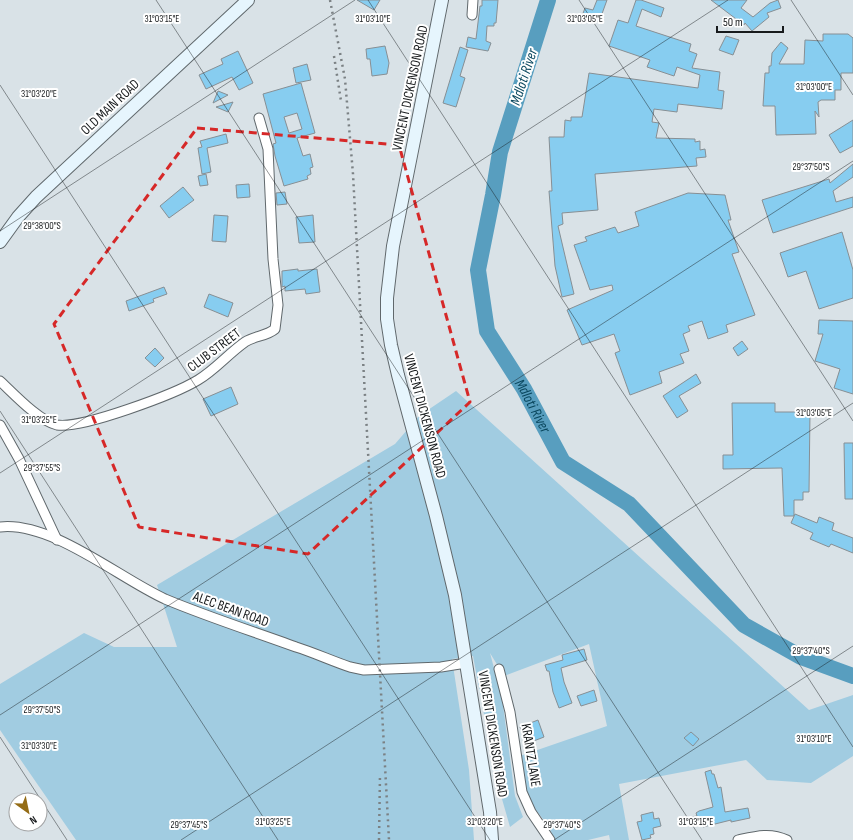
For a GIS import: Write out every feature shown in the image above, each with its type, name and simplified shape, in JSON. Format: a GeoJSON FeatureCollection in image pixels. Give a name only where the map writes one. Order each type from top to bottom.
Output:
{"type":"FeatureCollection","features":[{"type":"Feature","properties":{"kind":"main road","name":"OLD MAIN ROAD"},"geometry":{"type":"LineString","coordinates":[[0,242],[18,217],[36,197],[248,0]]}},
{"type":"Feature","properties":{"kind":"main road","name":"VINCENT DICKENSON ROAD"},"geometry":{"type":"LineString","coordinates":[[442,0],[393,246],[387,298],[387,319],[398,375],[447,560],[466,663],[490,812],[492,840]]}},
{"type":"Feature","properties":{"kind":"street"},"geometry":{"type":"LineString","coordinates":[[472,15],[473,0]]}},
{"type":"Feature","properties":{"kind":"street","name":"CLUB STREET"},"geometry":{"type":"LineString","coordinates":[[0,381],[31,409],[56,425],[88,422],[193,383],[209,373],[246,341],[275,329],[278,305],[273,259],[268,149],[259,118]]}},
{"type":"Feature","properties":{"kind":"street"},"geometry":{"type":"LineString","coordinates":[[0,425],[19,459],[57,540]]}},
{"type":"Feature","properties":{"kind":"street","name":"ALEC BEAN ROAD"},"geometry":{"type":"LineString","coordinates":[[0,528],[24,529],[57,540],[163,598],[246,631],[350,667],[364,670],[441,667],[466,663]]}},
{"type":"Feature","properties":{"kind":"street","name":"KRANTZ LANE"},"geometry":{"type":"LineString","coordinates":[[499,669],[510,712],[522,792],[531,812],[550,840]]}},
{"type":"Feature","properties":{"kind":"street"},"geometry":{"type":"LineString","coordinates":[[738,840],[769,835],[787,840]]}},
{"type":"Feature","properties":{"kind":"highlighted area"},"geometry":{"type":"Polygon","coordinates":[[[197,128],[399,145],[470,402],[308,554],[139,527],[54,324],[197,128]]]}},
{"type":"Feature","properties":{"kind":"shaded area"},"geometry":{"type":"Polygon","coordinates":[[[456,391],[809,710],[853,695],[853,756],[811,783],[767,780],[746,760],[619,784],[629,840],[610,840],[609,835],[588,840],[555,840],[548,825],[534,808],[525,786],[520,756],[607,726],[589,644],[504,676],[490,653],[502,698],[515,796],[523,817],[510,827],[496,778],[473,656],[452,659],[469,770],[474,840],[76,840],[48,799],[48,792],[43,792],[0,730],[0,684],[84,633],[114,647],[177,647],[157,585],[395,444],[419,416],[456,391]]]}},
{"type":"Feature","properties":{"kind":"building"},"geometry":{"type":"Polygon","coordinates":[[[357,0],[380,0],[374,10],[357,0]]]}},
{"type":"Feature","properties":{"kind":"building"},"geometry":{"type":"Polygon","coordinates":[[[482,0],[498,0],[496,23],[494,23],[494,26],[487,26],[486,41],[491,43],[488,51],[466,47],[468,37],[476,39],[482,0]]]}},
{"type":"Feature","properties":{"kind":"building"},"geometry":{"type":"Polygon","coordinates":[[[597,0],[607,0],[599,22],[582,16],[585,8],[593,10],[597,0]]]}},
{"type":"Feature","properties":{"kind":"building"},"geometry":{"type":"Polygon","coordinates":[[[636,0],[641,0],[664,8],[661,17],[642,9],[636,26],[691,44],[689,51],[697,54],[692,68],[720,72],[718,90],[724,91],[722,109],[678,104],[677,112],[654,109],[652,122],[659,123],[656,138],[695,139],[695,142],[700,141],[700,150],[705,149],[706,157],[696,158],[697,166],[595,174],[598,210],[562,213],[563,224],[558,226],[574,294],[562,297],[555,266],[549,191],[552,191],[549,137],[564,137],[565,120],[571,121],[571,117],[582,117],[589,73],[698,88],[700,75],[677,67],[674,76],[647,67],[650,60],[609,46],[618,20],[628,23],[636,0]]]}},
{"type":"Feature","properties":{"kind":"building"},"geometry":{"type":"Polygon","coordinates":[[[711,0],[747,0],[741,8],[753,17],[770,3],[778,0],[781,8],[767,13],[769,17],[752,31],[745,23],[744,25],[711,0]]]}},
{"type":"Feature","properties":{"kind":"building"},"geometry":{"type":"Polygon","coordinates":[[[823,34],[848,34],[853,38],[853,73],[841,73],[841,90],[835,90],[835,100],[821,100],[818,102],[819,117],[815,111],[816,134],[776,135],[775,106],[763,106],[765,73],[769,73],[772,53],[781,42],[788,48],[779,64],[804,64],[805,40],[823,41],[823,34]]]}},
{"type":"Feature","properties":{"kind":"building"},"geometry":{"type":"Polygon","coordinates":[[[726,36],[739,40],[733,55],[719,50],[726,36]]]}},
{"type":"Feature","properties":{"kind":"building"},"geometry":{"type":"Polygon","coordinates":[[[385,46],[389,63],[387,74],[372,76],[370,59],[367,59],[366,49],[385,46]]]}},
{"type":"Feature","properties":{"kind":"building"},"geometry":{"type":"Polygon","coordinates":[[[460,47],[468,50],[460,76],[465,78],[456,107],[443,103],[460,47]]]}},
{"type":"Feature","properties":{"kind":"building"},"geometry":{"type":"Polygon","coordinates":[[[238,51],[253,83],[239,90],[232,77],[206,89],[199,75],[223,64],[221,59],[238,51]]]}},
{"type":"Feature","properties":{"kind":"building"},"geometry":{"type":"Polygon","coordinates":[[[307,64],[311,80],[296,83],[293,68],[307,64]]]}},
{"type":"Feature","properties":{"kind":"building"},"geometry":{"type":"Polygon","coordinates":[[[301,83],[315,133],[297,138],[303,156],[310,154],[313,167],[310,168],[311,174],[307,176],[308,179],[284,186],[275,156],[273,144],[276,143],[263,94],[301,83]],[[297,113],[284,117],[289,133],[302,129],[297,113]]]}},
{"type":"Feature","properties":{"kind":"building"},"geometry":{"type":"Polygon","coordinates":[[[218,91],[228,95],[213,103],[218,91]]]}},
{"type":"Feature","properties":{"kind":"building"},"geometry":{"type":"Polygon","coordinates":[[[233,102],[228,112],[216,107],[233,102]]]}},
{"type":"Feature","properties":{"kind":"building"},"geometry":{"type":"Polygon","coordinates":[[[853,120],[853,146],[840,153],[829,135],[853,120]]]}},
{"type":"Feature","properties":{"kind":"building"},"geometry":{"type":"Polygon","coordinates":[[[226,134],[228,143],[207,148],[211,172],[202,174],[198,148],[202,147],[200,141],[226,134]]]}},
{"type":"Feature","properties":{"kind":"building"},"geometry":{"type":"Polygon","coordinates":[[[853,164],[853,177],[833,191],[836,202],[853,197],[853,207],[773,233],[762,200],[829,179],[830,183],[853,164]]]}},
{"type":"Feature","properties":{"kind":"building"},"geometry":{"type":"Polygon","coordinates":[[[206,174],[208,185],[200,186],[198,176],[206,174]]]}},
{"type":"Feature","properties":{"kind":"building"},"geometry":{"type":"Polygon","coordinates":[[[249,184],[250,197],[237,198],[236,185],[249,184]]]}},
{"type":"Feature","properties":{"kind":"building"},"geometry":{"type":"Polygon","coordinates":[[[183,187],[194,200],[169,218],[160,206],[183,187]]]}},
{"type":"Feature","properties":{"kind":"building"},"geometry":{"type":"Polygon","coordinates":[[[285,192],[287,204],[277,205],[276,193],[285,192]]]}},
{"type":"Feature","properties":{"kind":"building"},"geometry":{"type":"Polygon","coordinates":[[[688,193],[725,195],[731,220],[728,220],[739,252],[732,254],[755,315],[726,325],[728,332],[708,339],[702,321],[688,326],[690,331],[683,334],[689,351],[680,354],[684,363],[659,372],[662,383],[630,395],[615,353],[620,351],[614,334],[582,345],[567,310],[613,290],[612,285],[590,290],[574,245],[587,241],[585,237],[615,227],[618,233],[639,226],[635,212],[688,193]]]}},
{"type":"Feature","properties":{"kind":"building"},"geometry":{"type":"Polygon","coordinates":[[[214,215],[228,216],[226,242],[212,241],[214,215]]]}},
{"type":"Feature","properties":{"kind":"building"},"geometry":{"type":"Polygon","coordinates":[[[313,215],[315,242],[299,243],[296,217],[313,215]]]}},
{"type":"Feature","properties":{"kind":"building"},"geometry":{"type":"Polygon","coordinates":[[[842,232],[853,270],[853,298],[819,309],[806,271],[788,277],[780,253],[842,232]]]}},
{"type":"Feature","properties":{"kind":"building"},"geometry":{"type":"Polygon","coordinates":[[[298,269],[298,271],[317,269],[320,292],[306,294],[305,289],[285,291],[285,286],[282,287],[282,271],[298,269]]]}},
{"type":"Feature","properties":{"kind":"building"},"geometry":{"type":"Polygon","coordinates":[[[164,287],[167,294],[153,299],[154,302],[129,311],[126,301],[164,287]]]}},
{"type":"Feature","properties":{"kind":"building"},"geometry":{"type":"Polygon","coordinates":[[[209,294],[233,303],[228,317],[204,307],[209,294]]]}},
{"type":"Feature","properties":{"kind":"building"},"geometry":{"type":"Polygon","coordinates":[[[819,320],[853,321],[853,394],[834,388],[840,369],[815,361],[823,334],[818,334],[819,320]]]}},
{"type":"Feature","properties":{"kind":"building"},"geometry":{"type":"Polygon","coordinates":[[[742,341],[748,349],[738,356],[733,348],[742,341]]]}},
{"type":"Feature","properties":{"kind":"building"},"geometry":{"type":"Polygon","coordinates":[[[155,348],[164,358],[155,367],[145,358],[155,348]]]}},
{"type":"Feature","properties":{"kind":"building"},"geometry":{"type":"Polygon","coordinates":[[[696,374],[701,383],[679,396],[688,411],[677,418],[663,396],[696,374]]]}},
{"type":"Feature","properties":{"kind":"building"},"geometry":{"type":"Polygon","coordinates":[[[231,387],[238,404],[211,416],[203,399],[231,387]]]}},
{"type":"Feature","properties":{"kind":"building"},"geometry":{"type":"Polygon","coordinates":[[[732,403],[775,403],[775,412],[810,412],[809,492],[803,492],[803,500],[794,500],[794,516],[784,516],[782,468],[723,469],[723,455],[733,455],[732,403]]]}},
{"type":"Feature","properties":{"kind":"building"},"geometry":{"type":"Polygon","coordinates":[[[844,443],[853,443],[853,499],[845,499],[844,443]]]}},
{"type":"Feature","properties":{"kind":"building"},"geometry":{"type":"Polygon","coordinates":[[[795,514],[817,523],[819,517],[834,523],[832,530],[853,538],[853,553],[831,544],[829,547],[810,539],[813,533],[791,523],[795,514]]]}},
{"type":"Feature","properties":{"kind":"building"},"geometry":{"type":"Polygon","coordinates":[[[584,649],[587,660],[561,668],[564,682],[572,703],[559,708],[553,692],[549,671],[547,671],[545,665],[563,660],[562,655],[584,649]]]}},
{"type":"Feature","properties":{"kind":"building"},"geometry":{"type":"Polygon","coordinates":[[[594,690],[597,701],[581,706],[577,696],[594,690]]]}},
{"type":"Feature","properties":{"kind":"building"},"geometry":{"type":"Polygon","coordinates":[[[538,720],[544,737],[526,744],[520,727],[538,720]]]}},
{"type":"Feature","properties":{"kind":"building"},"geometry":{"type":"Polygon","coordinates":[[[691,732],[699,739],[693,746],[684,738],[691,732]]]}},
{"type":"Feature","properties":{"kind":"building"},"geometry":{"type":"Polygon","coordinates":[[[711,770],[712,774],[714,774],[718,788],[721,787],[725,812],[748,808],[750,818],[731,822],[731,820],[703,827],[700,824],[693,825],[691,817],[697,816],[696,813],[699,811],[713,807],[705,772],[711,770]]]}},
{"type":"Feature","properties":{"kind":"building"},"geometry":{"type":"Polygon","coordinates":[[[653,812],[654,819],[659,818],[661,826],[653,828],[654,834],[650,835],[651,838],[642,840],[637,822],[642,821],[641,815],[653,812]]]}},
{"type":"Feature","properties":{"kind":"waterway","name":"Mdloti River"},"geometry":{"type":"LineString","coordinates":[[548,0],[500,152],[478,270],[487,331],[524,389],[563,462],[629,504],[744,625],[801,657],[853,676]]}},
{"type":"Feature","properties":{"kind":"railway"},"geometry":{"type":"LineString","coordinates":[[330,0],[345,79],[353,174],[389,840]]}},
{"type":"Feature","properties":{"kind":"railway"},"geometry":{"type":"LineString","coordinates":[[334,56],[341,101]]}},
{"type":"Feature","properties":{"kind":"railway"},"geometry":{"type":"LineString","coordinates":[[379,840],[380,774]]}}]}
